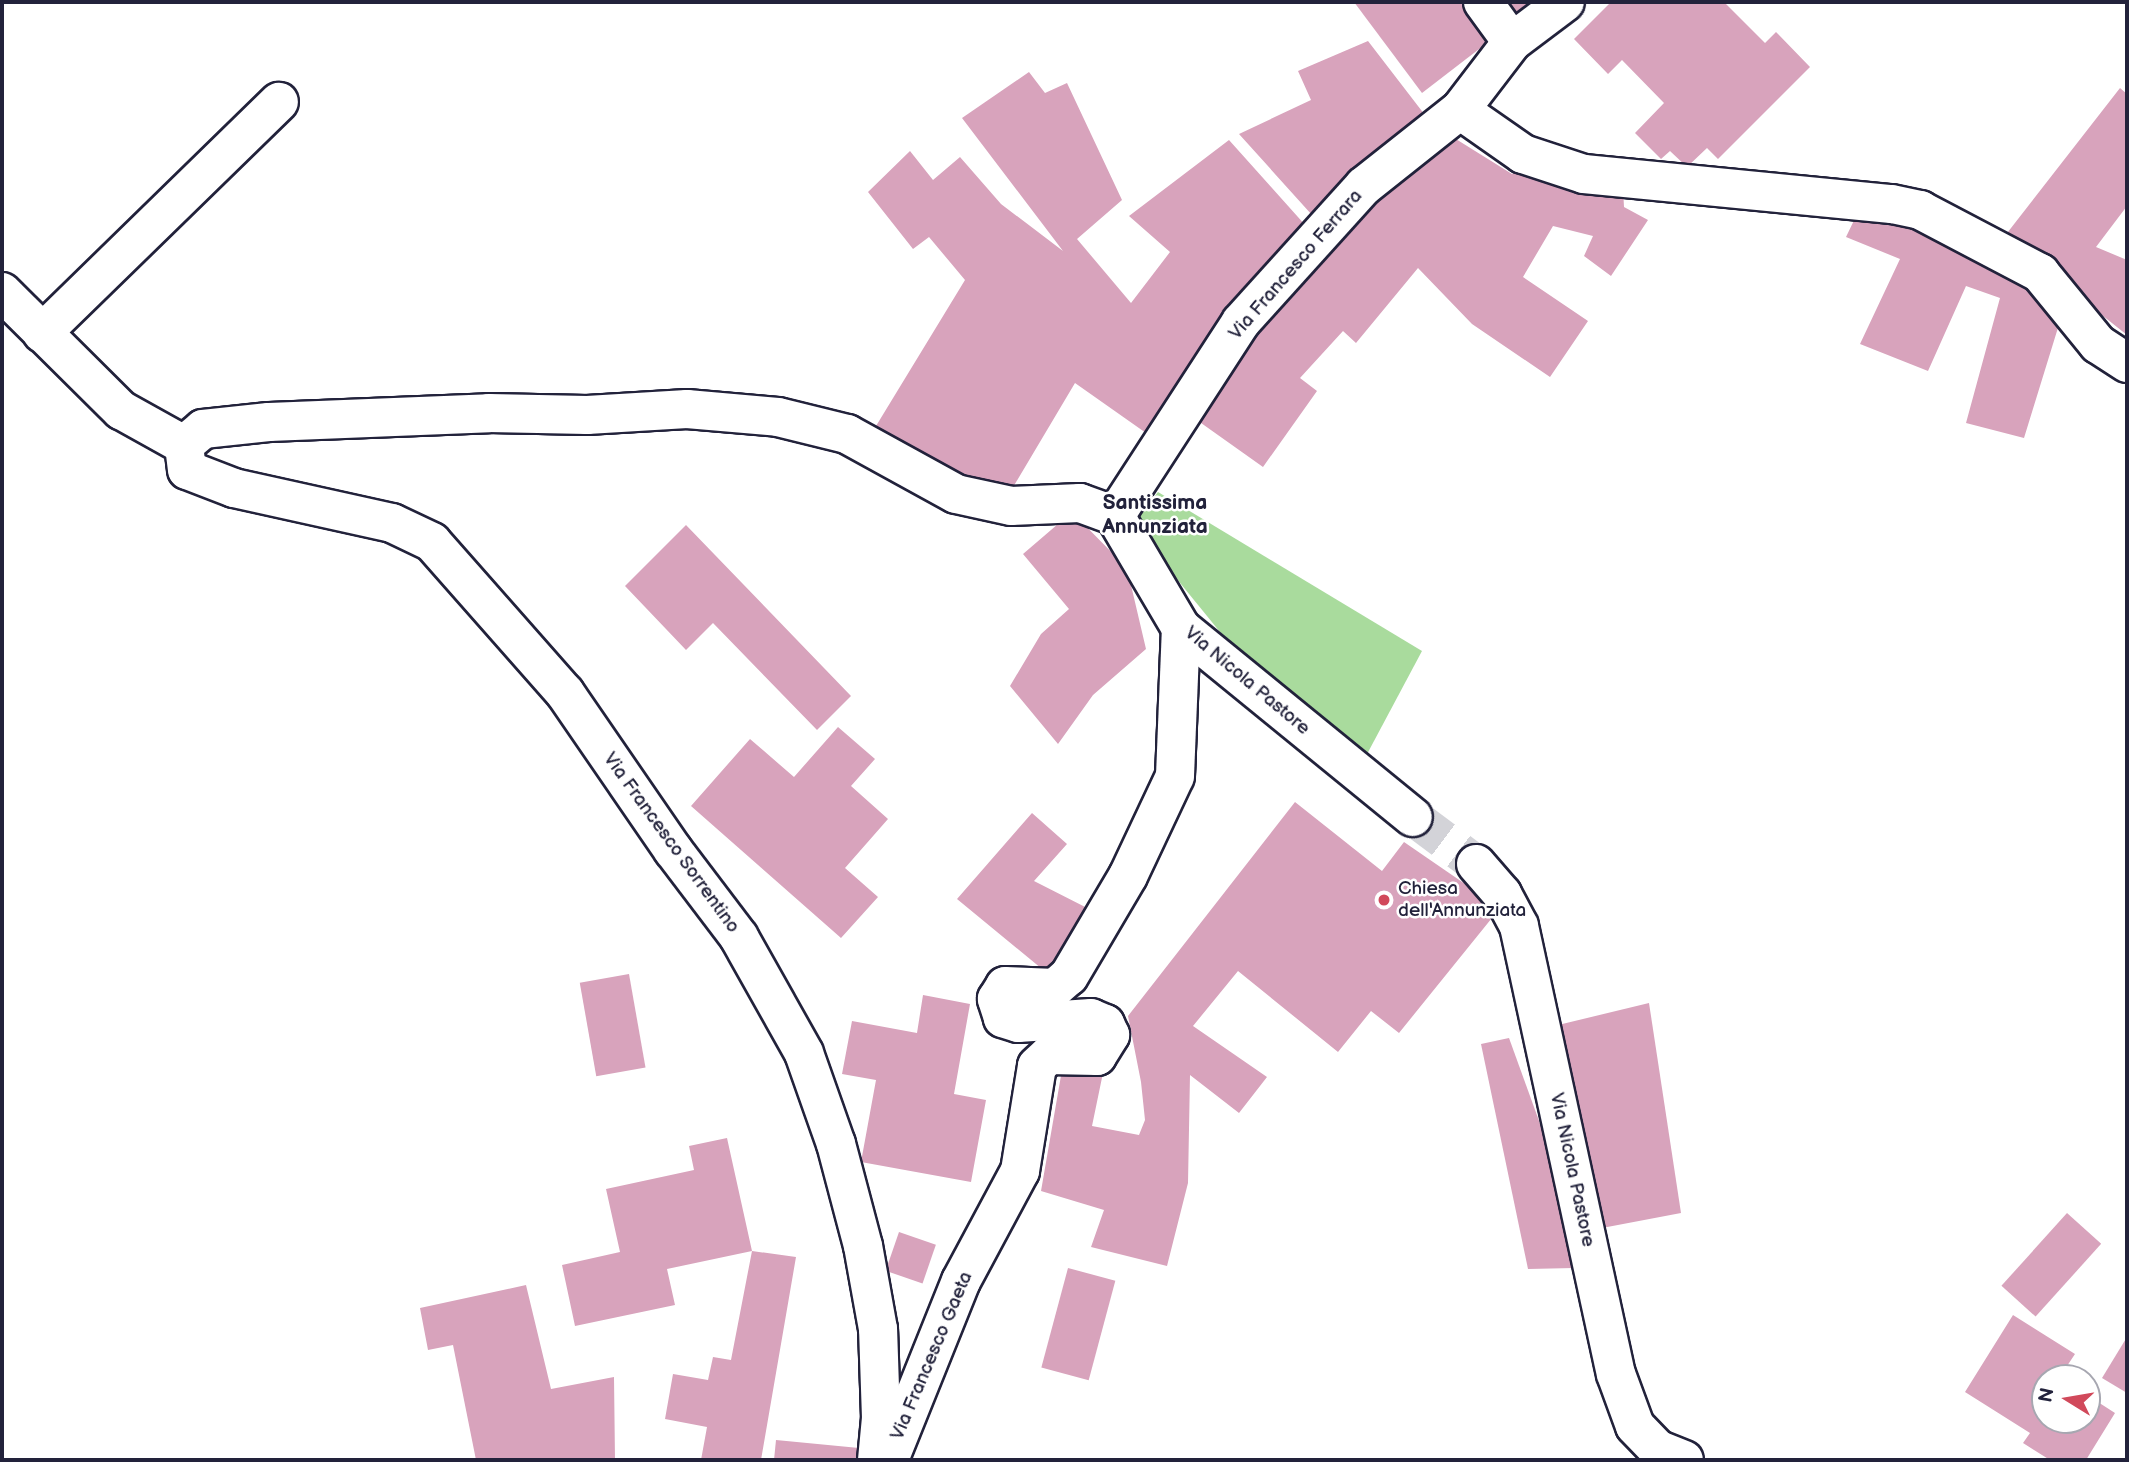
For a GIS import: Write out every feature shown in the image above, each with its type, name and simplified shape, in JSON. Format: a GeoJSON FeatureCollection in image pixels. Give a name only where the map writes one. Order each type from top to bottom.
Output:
{"type":"FeatureCollection","features":[{"type":"Feature","properties":{"kind":"street"},"geometry":{"type":"LineString","coordinates":[[1483,2],[1512,42]]}},
{"type":"Feature","properties":{"kind":"street","name":"Via Francesco Ferrara"},"geometry":{"type":"LineString","coordinates":[[1115,516],[1241,322],[1364,186],[1460,110],[1512,42],[1565,2]]}},
{"type":"Feature","properties":{"kind":"street"},"geometry":{"type":"LineString","coordinates":[[43,333],[279,102]]}},
{"type":"Feature","properties":{"kind":"street"},"geometry":{"type":"LineString","coordinates":[[1460,110],[1523,154],[1584,174],[1706,189],[1892,204],[1920,211],[2040,273],[2090,336],[2127,363]]}},
{"type":"Feature","properties":{"kind":"street"},"geometry":{"type":"LineString","coordinates":[[2,292],[121,410],[184,444],[204,429],[269,422],[489,413],[587,415],[687,409],[778,417],[847,434],[956,494],[1011,506],[1080,503],[1115,516]]}},
{"type":"Feature","properties":{"kind":"street","name":"Via Francesco Sorrentino"},"geometry":{"type":"LineString","coordinates":[[184,444],[187,470],[211,479],[392,523],[432,542],[565,693],[673,850],[739,937],[804,1053],[840,1157],[878,1329],[881,1418],[877,1460]]}},
{"type":"Feature","properties":{"kind":"street","name":"Via Nicola Pastore"},"geometry":{"type":"LineString","coordinates":[[1115,516],[1181,628],[1413,817]]}},
{"type":"Feature","properties":{"kind":"street","name":"Via Francesco Gaeta"},"geometry":{"type":"LineString","coordinates":[[889,1460],[961,1281],[1020,1171],[1037,1066],[1049,1055],[1097,1056],[1110,1035],[1105,1024],[1091,1018],[1018,1023],[1003,1018],[997,999],[1005,986],[1055,988],[1069,976],[1128,876],[1175,776],[1181,628]]}},
{"type":"Feature","properties":{"kind":"street","name":"Via Nicola Pastore"},"geometry":{"type":"LineString","coordinates":[[1476,864],[1502,894],[1519,926],[1616,1374],[1635,1426],[1657,1449],[1684,1460]]}},
{"type":"Feature","properties":{"kind":"green space"},"geometry":{"type":"Polygon","coordinates":[[[1158,492],[1422,651],[1366,756],[1292,699],[1220,632],[1172,573],[1139,516],[1158,492]]]}},
{"type":"Feature","properties":{"kind":"building"},"geometry":{"type":"Polygon","coordinates":[[[1354,2],[1470,2],[1496,36],[1422,93],[1354,2]]]}},
{"type":"Feature","properties":{"kind":"building"},"geometry":{"type":"Polygon","coordinates":[[[1496,2],[1535,2],[1507,18],[1496,2]]]}},
{"type":"Feature","properties":{"kind":"building"},"geometry":{"type":"Polygon","coordinates":[[[1611,2],[1724,2],[1765,43],[1776,32],[1810,67],[1718,159],[1707,148],[1687,167],[1670,151],[1661,159],[1635,133],[1664,103],[1622,60],[1608,74],[1574,39],[1611,2]]]}},
{"type":"Feature","properties":{"kind":"building"},"geometry":{"type":"Polygon","coordinates":[[[1368,41],[1428,119],[1312,215],[1239,134],[1311,100],[1298,71],[1368,41]]]}},
{"type":"Feature","properties":{"kind":"building"},"geometry":{"type":"Polygon","coordinates":[[[1029,72],[1045,93],[1067,83],[1122,200],[1077,239],[1131,303],[1170,252],[1129,216],[1229,140],[1306,226],[1238,306],[1146,433],[1075,383],[1009,494],[974,484],[876,426],[965,280],[929,237],[913,249],[868,192],[910,151],[933,180],[960,157],[1001,204],[1063,251],[962,118],[1029,72]]]}},
{"type":"Feature","properties":{"kind":"building"},"geometry":{"type":"Polygon","coordinates":[[[2120,88],[2127,94],[2127,206],[2096,247],[2127,260],[2127,335],[2004,237],[2120,88]]]}},
{"type":"Feature","properties":{"kind":"building"},"geometry":{"type":"Polygon","coordinates":[[[1443,131],[1512,174],[1528,165],[1623,188],[1624,207],[1648,220],[1611,276],[1584,256],[1593,236],[1553,226],[1523,277],[1588,321],[1550,377],[1472,324],[1418,268],[1356,343],[1343,331],[1300,378],[1317,391],[1263,467],[1194,418],[1248,342],[1372,197],[1443,131]]]}},
{"type":"Feature","properties":{"kind":"building"},"geometry":{"type":"Polygon","coordinates":[[[1859,210],[1891,211],[2040,280],[2061,318],[2024,438],[1966,423],[2000,298],[1966,286],[1928,371],[1860,344],[1900,259],[1846,237],[1859,210]]]}},
{"type":"Feature","properties":{"kind":"building"},"geometry":{"type":"Polygon","coordinates":[[[1072,512],[1127,568],[1146,649],[1093,695],[1058,744],[1010,686],[1041,634],[1069,609],[1023,554],[1072,512]]]}},
{"type":"Feature","properties":{"kind":"building"},"geometry":{"type":"Polygon","coordinates":[[[686,525],[851,696],[817,730],[713,623],[686,650],[625,586],[686,525]]]}},
{"type":"Feature","properties":{"kind":"building"},"geometry":{"type":"Polygon","coordinates":[[[838,727],[875,759],[851,786],[888,819],[845,868],[878,897],[841,938],[691,806],[750,739],[794,777],[838,727]]]}},
{"type":"Feature","properties":{"kind":"building"},"geometry":{"type":"Polygon","coordinates":[[[1295,802],[1382,871],[1404,842],[1500,908],[1399,1033],[1371,1011],[1338,1052],[1238,971],[1193,1026],[1267,1077],[1239,1113],[1190,1075],[1188,1183],[1167,1266],[1091,1247],[1104,1210],[1041,1191],[1063,1064],[1104,1068],[1092,1126],[1139,1135],[1145,1120],[1141,1082],[1128,1016],[1295,802]]]}},
{"type":"Feature","properties":{"kind":"building"},"geometry":{"type":"Polygon","coordinates":[[[1032,813],[1067,844],[1034,881],[1095,912],[1053,978],[957,899],[1032,813]]]}},
{"type":"Feature","properties":{"kind":"building"},"geometry":{"type":"Polygon","coordinates":[[[629,974],[645,1068],[596,1076],[580,983],[629,974]]]}},
{"type":"Feature","properties":{"kind":"building"},"geometry":{"type":"Polygon","coordinates":[[[923,995],[970,1004],[954,1094],[986,1100],[971,1182],[861,1162],[876,1080],[842,1074],[852,1021],[917,1033],[923,995]]]}},
{"type":"Feature","properties":{"kind":"building"},"geometry":{"type":"Polygon","coordinates":[[[1649,1003],[1681,1213],[1602,1228],[1554,1026],[1649,1003]]]}},
{"type":"Feature","properties":{"kind":"building"},"geometry":{"type":"Polygon","coordinates":[[[1509,1038],[1559,1176],[1574,1268],[1528,1269],[1481,1044],[1509,1038]]]}},
{"type":"Feature","properties":{"kind":"building"},"geometry":{"type":"Polygon","coordinates":[[[727,1138],[752,1251],[667,1269],[675,1305],[575,1326],[562,1265],[620,1252],[606,1189],[694,1170],[689,1146],[727,1138]]]}},
{"type":"Feature","properties":{"kind":"building"},"geometry":{"type":"Polygon","coordinates":[[[2067,1213],[2101,1244],[2036,1317],[2001,1286],[2067,1213]]]}},
{"type":"Feature","properties":{"kind":"building"},"geometry":{"type":"Polygon","coordinates":[[[899,1232],[936,1245],[923,1283],[886,1271],[899,1232]]]}},
{"type":"Feature","properties":{"kind":"building"},"geometry":{"type":"Polygon","coordinates":[[[752,1251],[796,1257],[761,1460],[701,1460],[707,1427],[665,1419],[673,1374],[708,1380],[713,1357],[731,1360],[752,1251]]]}},
{"type":"Feature","properties":{"kind":"building"},"geometry":{"type":"Polygon","coordinates":[[[1068,1268],[1115,1281],[1089,1380],[1041,1367],[1068,1268]]]}},
{"type":"Feature","properties":{"kind":"building"},"geometry":{"type":"Polygon","coordinates":[[[526,1285],[551,1389],[614,1377],[615,1460],[476,1460],[453,1345],[428,1350],[420,1308],[526,1285]]]}},
{"type":"Feature","properties":{"kind":"building"},"geometry":{"type":"Polygon","coordinates":[[[2013,1315],[2075,1354],[2068,1364],[2031,1364],[2031,1434],[2101,1434],[2101,1404],[2115,1413],[2086,1460],[2050,1460],[2023,1443],[2030,1433],[1965,1392],[2013,1315]]]}},
{"type":"Feature","properties":{"kind":"building"},"geometry":{"type":"Polygon","coordinates":[[[2127,1337],[2127,1393],[2102,1378],[2127,1337]]]}},
{"type":"Feature","properties":{"kind":"building"},"geometry":{"type":"Polygon","coordinates":[[[776,1440],[859,1448],[858,1460],[774,1460],[776,1440]]]}},
{"type":"Feature","properties":{"kind":"tunnel"},"geometry":{"type":"LineString","coordinates":[[1413,817],[1476,864]]}},
{"type":"Feature","properties":{"kind":"place","name":"Chiesa dell'Annunziata"},"geometry":{"type":"Point","coordinates":[1384,900]}},
{"type":"Feature","properties":{"kind":"district","name":"Santissima Annunziata"},"geometry":{"type":"Point","coordinates":[1155,515]}}]}
